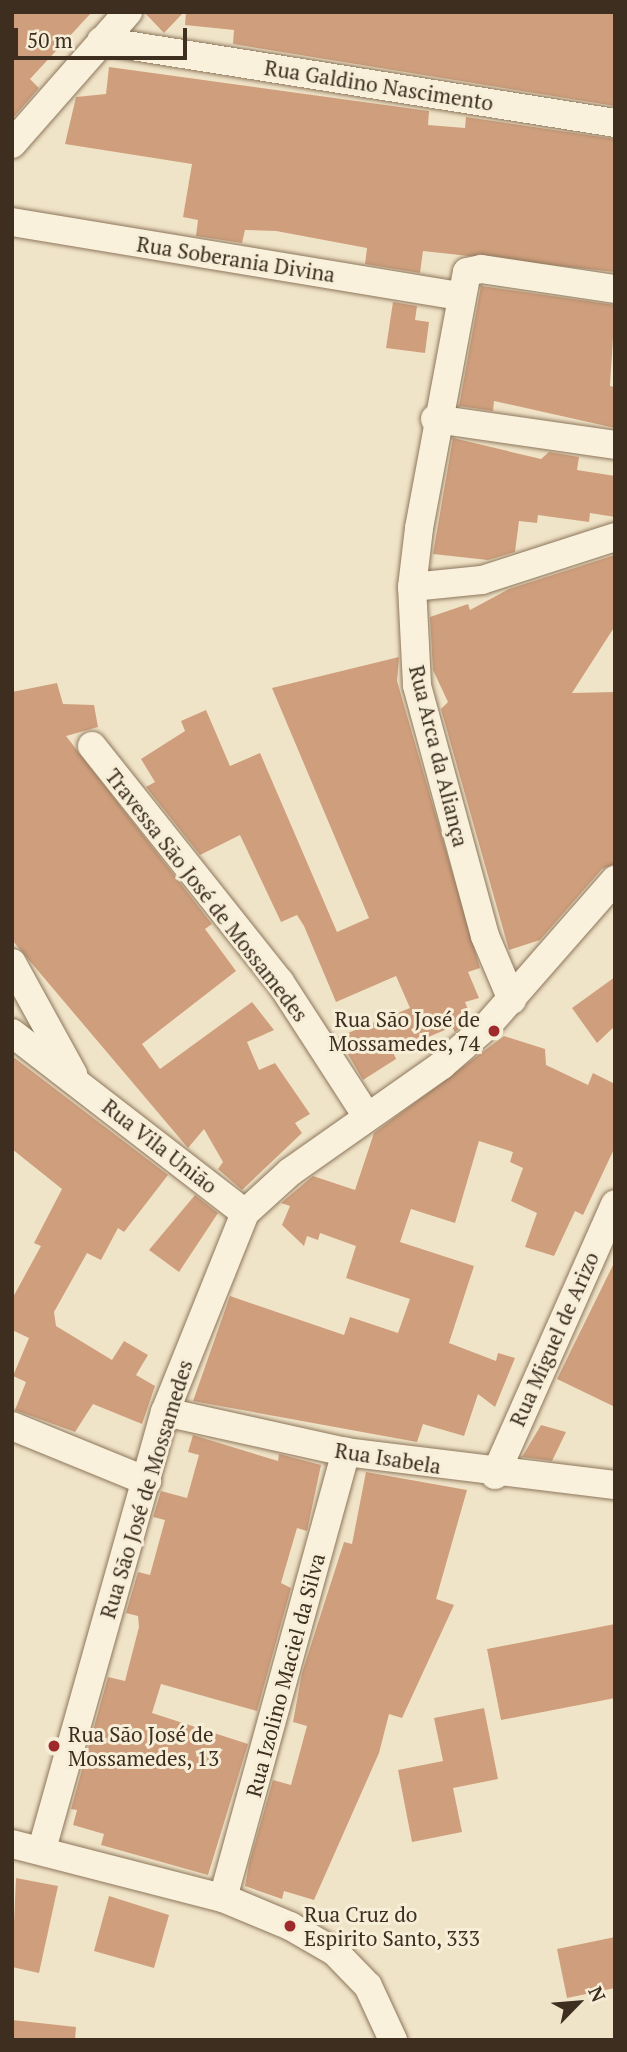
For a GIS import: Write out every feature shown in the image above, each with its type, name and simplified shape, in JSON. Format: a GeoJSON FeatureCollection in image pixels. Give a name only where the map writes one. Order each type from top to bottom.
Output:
{"type":"FeatureCollection","features":[{"type":"Feature","properties":{"kind":"street"},"geometry":{"type":"LineString","coordinates":[[12,144],[128,12]]}},
{"type":"Feature","properties":{"kind":"street","name":"Rua Galdino Nascimento"},"geometry":{"type":"LineString","coordinates":[[101,41],[615,123]]}},
{"type":"Feature","properties":{"kind":"street","name":"Rua Soberania Divina"},"geometry":{"type":"LineString","coordinates":[[12,222],[459,296]]}},
{"type":"Feature","properties":{"kind":"street"},"geometry":{"type":"LineString","coordinates":[[459,296],[467,272],[481,269],[615,289]]}},
{"type":"Feature","properties":{"kind":"street","name":"Rua Arca da Aliança"},"geometry":{"type":"LineString","coordinates":[[459,296],[435,419],[412,587],[417,685],[485,936],[512,1000]]}},
{"type":"Feature","properties":{"kind":"street"},"geometry":{"type":"LineString","coordinates":[[435,419],[615,445]]}},
{"type":"Feature","properties":{"kind":"street"},"geometry":{"type":"LineString","coordinates":[[412,587],[482,580],[615,537]]}},
{"type":"Feature","properties":{"kind":"street","name":"Travessa São José de Mossamedes"},"geometry":{"type":"LineString","coordinates":[[92,746],[280,982],[366,1115]]}},
{"type":"Feature","properties":{"kind":"street","name":"Rua São José de Mossamedes"},"geometry":{"type":"LineString","coordinates":[[42,1849],[165,1412],[245,1213],[366,1115],[442,1065],[512,1000],[615,880]]}},
{"type":"Feature","properties":{"kind":"street","name":"Rua Vila União"},"geometry":{"type":"LineString","coordinates":[[12,963],[75,1078]]}},
{"type":"Feature","properties":{"kind":"street","name":"Rua Vila União"},"geometry":{"type":"LineString","coordinates":[[12,1033],[75,1078],[245,1213]]}},
{"type":"Feature","properties":{"kind":"street","name":"Rua Miguel de Arizo"},"geometry":{"type":"LineString","coordinates":[[495,1475],[615,1204]]}},
{"type":"Feature","properties":{"kind":"street","name":"Rua Isabela"},"geometry":{"type":"LineString","coordinates":[[165,1412],[346,1452],[495,1475],[615,1485]]}},
{"type":"Feature","properties":{"kind":"street"},"geometry":{"type":"LineString","coordinates":[[12,1426],[147,1481]]}},
{"type":"Feature","properties":{"kind":"street","name":"Rua Izolino Maciel da Silva"},"geometry":{"type":"LineString","coordinates":[[223,1898],[346,1452]]}},
{"type":"Feature","properties":{"kind":"street"},"geometry":{"type":"LineString","coordinates":[[12,1844],[42,1849],[223,1898],[335,1952],[368,1986],[393,2040]]}},
{"type":"Feature","properties":{"kind":"building"},"geometry":{"type":"Polygon","coordinates":[[[12,12],[92,12],[30,79],[39,88],[12,119],[12,12]]]}},
{"type":"Feature","properties":{"kind":"building"},"geometry":{"type":"Polygon","coordinates":[[[144,12],[184,12],[164,33],[144,12]]]}},
{"type":"Feature","properties":{"kind":"building"},"geometry":{"type":"Polygon","coordinates":[[[186,12],[615,12],[615,106],[233,44],[234,30],[185,25],[186,12]]]}},
{"type":"Feature","properties":{"kind":"building"},"geometry":{"type":"Polygon","coordinates":[[[109,67],[429,111],[428,125],[465,128],[466,117],[615,139],[615,272],[423,251],[420,273],[365,264],[367,248],[276,231],[245,230],[242,243],[196,236],[198,220],[183,217],[192,164],[65,144],[76,97],[106,94],[109,67]]]}},
{"type":"Feature","properties":{"kind":"building"},"geometry":{"type":"Polygon","coordinates":[[[481,286],[615,305],[610,386],[615,387],[615,428],[494,401],[493,411],[459,406],[481,286]]]}},
{"type":"Feature","properties":{"kind":"building"},"geometry":{"type":"Polygon","coordinates":[[[393,302],[417,306],[415,320],[429,322],[425,353],[386,348],[393,302]]]}},
{"type":"Feature","properties":{"kind":"building"},"geometry":{"type":"Polygon","coordinates":[[[453,438],[541,459],[549,452],[579,457],[577,470],[615,476],[615,517],[590,513],[589,522],[538,515],[537,523],[519,521],[515,552],[488,560],[433,554],[453,438]]]}},
{"type":"Feature","properties":{"kind":"building"},"geometry":{"type":"Polygon","coordinates":[[[615,555],[615,626],[572,693],[615,692],[615,864],[602,869],[540,940],[509,950],[441,709],[448,702],[433,670],[430,617],[468,604],[470,610],[509,589],[615,555]]]}},
{"type":"Feature","properties":{"kind":"building"},"geometry":{"type":"Polygon","coordinates":[[[399,657],[397,681],[480,968],[468,972],[479,998],[465,1002],[471,1017],[455,1032],[452,1027],[393,1052],[396,1059],[363,1080],[338,1037],[410,1008],[396,976],[336,1002],[304,926],[297,915],[281,922],[240,835],[200,855],[146,787],[155,782],[141,759],[185,731],[181,721],[206,710],[230,766],[260,753],[337,932],[369,918],[272,688],[399,657]]]}},
{"type":"Feature","properties":{"kind":"building"},"geometry":{"type":"Polygon","coordinates":[[[57,683],[63,704],[94,705],[98,727],[66,736],[212,924],[205,929],[236,971],[142,1044],[160,1069],[252,1002],[274,1030],[247,1042],[259,1070],[275,1063],[310,1114],[295,1123],[302,1133],[242,1190],[218,1169],[223,1162],[204,1129],[188,1148],[12,940],[12,692],[57,683]]]}},
{"type":"Feature","properties":{"kind":"building"},"geometry":{"type":"Polygon","coordinates":[[[615,977],[615,1026],[597,1043],[572,1008],[615,977]]]}},
{"type":"Feature","properties":{"kind":"building"},"geometry":{"type":"Polygon","coordinates":[[[504,1036],[545,1049],[546,1065],[588,1085],[593,1073],[615,1084],[615,1147],[583,1215],[575,1211],[554,1256],[525,1247],[537,1213],[511,1201],[523,1168],[510,1162],[513,1152],[479,1141],[455,1223],[411,1209],[400,1242],[474,1266],[449,1343],[496,1361],[498,1353],[515,1358],[495,1407],[478,1394],[464,1436],[423,1424],[417,1442],[193,1401],[230,1296],[344,1335],[350,1317],[398,1333],[410,1299],[346,1278],[356,1246],[320,1233],[318,1240],[307,1236],[304,1246],[282,1225],[290,1206],[281,1203],[313,1176],[355,1190],[374,1133],[504,1036]]]}},
{"type":"Feature","properties":{"kind":"building"},"geometry":{"type":"Polygon","coordinates":[[[12,1056],[168,1175],[124,1232],[118,1228],[101,1260],[87,1253],[54,1312],[56,1326],[112,1360],[124,1341],[148,1355],[136,1375],[155,1386],[142,1424],[93,1404],[75,1432],[15,1410],[26,1382],[13,1376],[29,1338],[12,1330],[12,1299],[41,1246],[34,1243],[62,1189],[12,1149],[12,1056]]]}},
{"type":"Feature","properties":{"kind":"building"},"geometry":{"type":"Polygon","coordinates":[[[195,1195],[218,1213],[179,1272],[149,1250],[195,1195]]]}},
{"type":"Feature","properties":{"kind":"building"},"geometry":{"type":"Polygon","coordinates":[[[615,1261],[615,1407],[557,1379],[615,1261]]]}},
{"type":"Feature","properties":{"kind":"building"},"geometry":{"type":"Polygon","coordinates":[[[541,1425],[566,1432],[552,1461],[522,1457],[541,1425]]]}},
{"type":"Feature","properties":{"kind":"building"},"geometry":{"type":"Polygon","coordinates":[[[193,1435],[278,1461],[279,1454],[321,1465],[307,1531],[297,1528],[281,1583],[291,1588],[257,1711],[161,1684],[152,1713],[248,1744],[208,1875],[101,1845],[104,1834],[73,1825],[77,1810],[71,1809],[108,1677],[125,1681],[139,1627],[138,1616],[126,1613],[138,1572],[150,1575],[165,1520],[153,1517],[161,1491],[187,1498],[199,1455],[188,1452],[193,1435]]]}},
{"type":"Feature","properties":{"kind":"building"},"geometry":{"type":"Polygon","coordinates":[[[366,1472],[467,1490],[436,1599],[454,1605],[402,1718],[389,1714],[379,1753],[314,1900],[284,1891],[282,1899],[245,1886],[249,1864],[273,1780],[291,1785],[307,1726],[293,1722],[302,1673],[344,1542],[352,1544],[366,1472]]]}},
{"type":"Feature","properties":{"kind":"building"},"geometry":{"type":"Polygon","coordinates":[[[615,1624],[615,1698],[501,1720],[487,1649],[615,1624]]]}},
{"type":"Feature","properties":{"kind":"building"},"geometry":{"type":"Polygon","coordinates":[[[484,1708],[498,1779],[453,1788],[462,1832],[412,1842],[398,1770],[443,1761],[434,1718],[484,1708]]]}},
{"type":"Feature","properties":{"kind":"building"},"geometry":{"type":"Polygon","coordinates":[[[16,1878],[58,1886],[39,1973],[12,1967],[16,1878]]]}},
{"type":"Feature","properties":{"kind":"building"},"geometry":{"type":"Polygon","coordinates":[[[109,1896],[169,1915],[154,1968],[94,1951],[109,1896]]]}},
{"type":"Feature","properties":{"kind":"building"},"geometry":{"type":"Polygon","coordinates":[[[615,1937],[615,1988],[567,1998],[557,1949],[615,1937]]]}},
{"type":"Feature","properties":{"kind":"building"},"geometry":{"type":"Polygon","coordinates":[[[12,2020],[76,2027],[75,2040],[12,2040],[12,2020]]]}},
{"type":"Feature","properties":{"kind":"place","name":"Rua São José de Mossamedes, 74"},"geometry":{"type":"Point","coordinates":[494,1031]}},
{"type":"Feature","properties":{"kind":"place","name":"Rua São José de Mossamedes, 13"},"geometry":{"type":"Point","coordinates":[54,1746]}},
{"type":"Feature","properties":{"kind":"place","name":"Rua Cruz do Espirito Santo, 333"},"geometry":{"type":"Point","coordinates":[290,1926]}}]}
